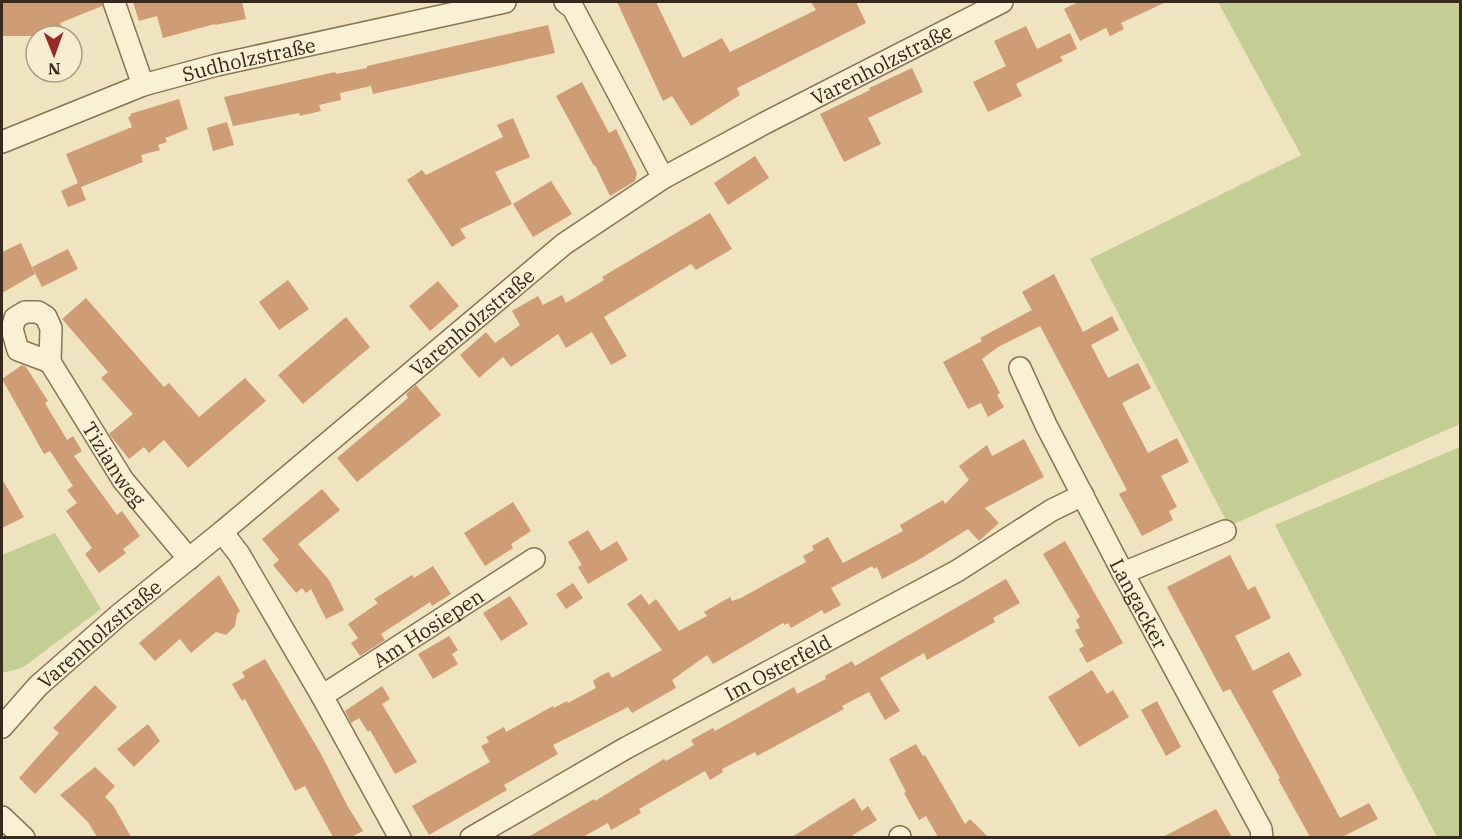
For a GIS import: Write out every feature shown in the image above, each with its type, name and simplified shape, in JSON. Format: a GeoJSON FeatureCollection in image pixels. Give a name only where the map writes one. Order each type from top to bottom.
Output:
{"type":"FeatureCollection","features":[{"type":"Feature","properties":{"kind":"street"},"geometry":{"type":"LineString","coordinates":[[114,2],[144,85]]}},
{"type":"Feature","properties":{"kind":"street","name":"Sudholzstraße"},"geometry":{"type":"LineString","coordinates":[[2,142],[144,85],[217,65],[505,2]]}},
{"type":"Feature","properties":{"kind":"street"},"geometry":{"type":"LineString","coordinates":[[565,2],[573,8],[663,178]]}},
{"type":"Feature","properties":{"kind":"street","name":"Varenholzstraße"},"geometry":{"type":"LineString","coordinates":[[2,727],[38,686],[120,614],[222,532],[568,242],[663,178],[765,123],[1002,2]]}},
{"type":"Feature","properties":{"kind":"street","name":"Tizianweg"},"geometry":{"type":"LineString","coordinates":[[50,362],[123,480],[189,559]]}},
{"type":"Feature","properties":{"kind":"street","name":"Langacker"},"geometry":{"type":"LineString","coordinates":[[1020,368],[1046,425],[1261,829],[1262,837]]}},
{"type":"Feature","properties":{"kind":"street","name":"Im Osterfeld"},"geometry":{"type":"LineString","coordinates":[[471,837],[626,748],[957,571],[1052,510],[1083,495]]}},
{"type":"Feature","properties":{"kind":"street"},"geometry":{"type":"LineString","coordinates":[[1123,573],[1226,531]]}},
{"type":"Feature","properties":{"kind":"street"},"geometry":{"type":"LineString","coordinates":[[222,532],[239,554],[322,696],[400,837]]}},
{"type":"Feature","properties":{"kind":"street","name":"Am Hosiepen"},"geometry":{"type":"LineString","coordinates":[[322,696],[534,560]]}},
{"type":"Feature","properties":{"kind":"street"},"geometry":{"type":"LineString","coordinates":[[2,817],[24,837]]}},
{"type":"Feature","properties":{"kind":"green space"},"geometry":{"type":"Polygon","coordinates":[[[1218,2],[1460,2],[1460,424],[1229,526],[1090,259],[1301,155],[1218,2]]]}},
{"type":"Feature","properties":{"kind":"green space"},"geometry":{"type":"Polygon","coordinates":[[[1460,447],[1460,837],[1437,837],[1275,525],[1460,447]]]}},
{"type":"Feature","properties":{"kind":"green space"},"geometry":{"type":"Polygon","coordinates":[[[55,533],[101,609],[22,668],[2,673],[2,555],[55,533]]]}},
{"type":"Feature","properties":{"kind":"building"},"geometry":{"type":"Polygon","coordinates":[[[2,2],[102,2],[102,6],[60,24],[24,24],[24,36],[2,36],[2,2]]]}},
{"type":"Feature","properties":{"kind":"building"},"geometry":{"type":"Polygon","coordinates":[[[133,2],[242,2],[246,19],[215,24],[163,38],[157,16],[139,21],[133,2]]]}},
{"type":"Feature","properties":{"kind":"building"},"geometry":{"type":"Polygon","coordinates":[[[617,2],[656,2],[683,58],[722,38],[730,52],[816,10],[811,2],[856,2],[866,23],[737,88],[740,95],[691,126],[672,96],[663,101],[617,2]]]}},
{"type":"Feature","properties":{"kind":"building"},"geometry":{"type":"Polygon","coordinates":[[[1078,2],[1166,2],[1121,23],[1124,29],[1110,36],[1106,28],[1080,41],[1064,9],[1078,2]]]}},
{"type":"Feature","properties":{"kind":"building"},"geometry":{"type":"Polygon","coordinates":[[[548,25],[555,53],[373,94],[371,86],[340,93],[341,100],[319,105],[321,111],[300,116],[299,113],[233,126],[224,97],[335,72],[336,74],[367,68],[367,66],[548,25]]]}},
{"type":"Feature","properties":{"kind":"building"},"geometry":{"type":"Polygon","coordinates":[[[1026,26],[1037,49],[1070,33],[1077,49],[1060,57],[1063,61],[1016,84],[1022,96],[988,112],[973,82],[1006,66],[994,41],[1026,26]]]}},
{"type":"Feature","properties":{"kind":"building"},"geometry":{"type":"Polygon","coordinates":[[[912,68],[923,92],[868,118],[881,144],[844,162],[820,114],[912,68]]]}},
{"type":"Feature","properties":{"kind":"building"},"geometry":{"type":"Polygon","coordinates":[[[582,82],[609,133],[616,129],[637,173],[635,181],[610,196],[556,96],[582,82]]]}},
{"type":"Feature","properties":{"kind":"building"},"geometry":{"type":"Polygon","coordinates":[[[179,99],[188,129],[165,138],[167,142],[158,145],[160,150],[141,155],[143,162],[81,187],[86,200],[68,207],[61,191],[78,183],[66,154],[132,127],[128,117],[131,116],[130,114],[179,99]]]}},
{"type":"Feature","properties":{"kind":"building"},"geometry":{"type":"Polygon","coordinates":[[[513,118],[530,157],[495,172],[512,204],[460,229],[466,238],[452,247],[407,180],[422,170],[426,175],[503,137],[497,125],[513,118]]]}},
{"type":"Feature","properties":{"kind":"building"},"geometry":{"type":"Polygon","coordinates":[[[227,122],[234,145],[213,151],[207,128],[227,122]]]}},
{"type":"Feature","properties":{"kind":"building"},"geometry":{"type":"Polygon","coordinates":[[[755,156],[769,178],[728,205],[714,183],[755,156]]]}},
{"type":"Feature","properties":{"kind":"building"},"geometry":{"type":"Polygon","coordinates":[[[551,181],[572,214],[533,237],[513,204],[551,181]]]}},
{"type":"Feature","properties":{"kind":"building"},"geometry":{"type":"Polygon","coordinates":[[[710,213],[732,249],[696,270],[691,264],[604,317],[627,356],[611,365],[592,332],[566,348],[558,334],[511,367],[503,357],[479,378],[460,355],[486,332],[495,343],[520,325],[512,311],[538,296],[543,305],[562,295],[566,303],[604,280],[602,277],[710,213]]]}},
{"type":"Feature","properties":{"kind":"building"},"geometry":{"type":"Polygon","coordinates":[[[21,243],[35,274],[2,293],[2,252],[21,243]]]}},
{"type":"Feature","properties":{"kind":"building"},"geometry":{"type":"Polygon","coordinates":[[[68,249],[78,269],[42,287],[32,267],[68,249]]]}},
{"type":"Feature","properties":{"kind":"building"},"geometry":{"type":"Polygon","coordinates":[[[1054,274],[1083,332],[1112,316],[1119,330],[1091,345],[1108,378],[1138,363],[1151,388],[1122,403],[1148,453],[1177,438],[1189,462],[1161,476],[1177,507],[1169,511],[1173,520],[1142,536],[1119,494],[1127,490],[1040,326],[998,347],[982,359],[1000,393],[997,395],[1004,407],[988,417],[981,403],[968,409],[943,362],[982,341],[980,338],[1032,310],[1022,292],[1054,274]]]}},
{"type":"Feature","properties":{"kind":"building"},"geometry":{"type":"Polygon","coordinates":[[[288,280],[309,309],[279,330],[259,302],[288,280]]]}},
{"type":"Feature","properties":{"kind":"building"},"geometry":{"type":"Polygon","coordinates":[[[438,281],[459,306],[430,331],[409,306],[438,281]]]}},
{"type":"Feature","properties":{"kind":"building"},"geometry":{"type":"Polygon","coordinates":[[[86,298],[164,387],[169,383],[199,417],[245,378],[266,401],[188,468],[164,440],[149,453],[144,447],[129,459],[109,434],[133,414],[101,378],[108,372],[62,319],[86,298]]]}},
{"type":"Feature","properties":{"kind":"building"},"geometry":{"type":"Polygon","coordinates":[[[346,317],[370,347],[303,404],[278,375],[346,317]]]}},
{"type":"Feature","properties":{"kind":"building"},"geometry":{"type":"Polygon","coordinates":[[[22,365],[26,367],[48,401],[45,403],[67,440],[73,436],[82,451],[74,456],[117,515],[122,511],[140,536],[123,549],[126,553],[99,573],[85,554],[92,548],[66,511],[77,503],[67,490],[73,486],[50,451],[44,454],[2,379],[22,365]]]}},
{"type":"Feature","properties":{"kind":"building"},"geometry":{"type":"Polygon","coordinates":[[[416,385],[441,415],[357,482],[337,458],[408,398],[406,394],[416,385]]]}},
{"type":"Feature","properties":{"kind":"building"},"geometry":{"type":"Polygon","coordinates":[[[1024,439],[1044,477],[985,508],[999,523],[979,541],[968,529],[920,559],[882,579],[877,567],[874,569],[872,566],[831,588],[841,605],[824,614],[822,610],[791,628],[788,623],[785,625],[783,623],[713,664],[707,655],[672,680],[676,688],[632,713],[628,707],[553,745],[558,754],[504,785],[507,790],[429,835],[412,806],[490,762],[481,746],[489,742],[486,737],[504,727],[506,732],[553,706],[554,708],[567,701],[568,703],[596,688],[593,681],[600,676],[609,672],[612,678],[662,650],[627,604],[641,594],[649,605],[656,599],[679,631],[707,616],[704,612],[730,597],[732,601],[741,598],[806,562],[803,556],[814,550],[812,546],[828,537],[843,563],[903,531],[900,525],[943,500],[945,504],[969,480],[959,466],[987,445],[992,456],[1024,439]]]}},
{"type":"Feature","properties":{"kind":"building"},"geometry":{"type":"Polygon","coordinates":[[[2,479],[24,517],[2,528],[2,479]]]}},
{"type":"Feature","properties":{"kind":"building"},"geometry":{"type":"Polygon","coordinates":[[[322,489],[340,510],[298,544],[329,580],[344,610],[326,619],[311,589],[306,593],[302,588],[296,593],[273,565],[279,560],[262,539],[322,489]]]}},
{"type":"Feature","properties":{"kind":"building"},"geometry":{"type":"Polygon","coordinates":[[[513,502],[531,531],[511,544],[513,548],[485,566],[464,533],[513,502]]]}},
{"type":"Feature","properties":{"kind":"building"},"geometry":{"type":"Polygon","coordinates":[[[588,530],[601,551],[617,541],[628,560],[588,584],[578,567],[582,565],[568,542],[588,530]]]}},
{"type":"Feature","properties":{"kind":"building"},"geometry":{"type":"Polygon","coordinates":[[[1065,541],[1123,643],[1087,663],[1079,649],[1084,646],[1075,630],[1080,628],[1076,620],[1080,617],[1043,554],[1065,541]]]}},
{"type":"Feature","properties":{"kind":"building"},"geometry":{"type":"Polygon","coordinates":[[[1230,555],[1248,590],[1255,586],[1271,618],[1235,636],[1253,671],[1289,652],[1302,675],[1272,691],[1340,818],[1369,803],[1378,819],[1342,837],[1310,837],[1230,689],[1223,692],[1167,587],[1230,555]]]}},
{"type":"Feature","properties":{"kind":"building"},"geometry":{"type":"Polygon","coordinates":[[[433,566],[451,594],[432,606],[430,602],[381,634],[385,640],[360,656],[351,643],[358,638],[348,624],[378,603],[374,599],[412,575],[414,578],[433,566]]]}},
{"type":"Feature","properties":{"kind":"building"},"geometry":{"type":"Polygon","coordinates":[[[219,575],[240,611],[237,614],[235,626],[226,635],[216,632],[191,653],[180,639],[155,661],[139,643],[219,575]]]}},
{"type":"Feature","properties":{"kind":"building"},"geometry":{"type":"Polygon","coordinates":[[[1006,579],[1020,603],[993,618],[995,622],[927,660],[924,653],[880,678],[900,711],[885,720],[869,692],[842,706],[844,709],[757,756],[755,752],[722,769],[723,772],[710,780],[705,771],[639,809],[641,813],[611,830],[608,823],[583,837],[528,837],[594,799],[595,801],[664,759],[666,761],[694,745],[691,740],[713,728],[715,731],[794,687],[797,694],[826,679],[825,676],[852,661],[855,666],[1006,579]]]}},
{"type":"Feature","properties":{"kind":"building"},"geometry":{"type":"Polygon","coordinates":[[[573,583],[583,598],[566,609],[556,594],[573,583]]]}},
{"type":"Feature","properties":{"kind":"building"},"geometry":{"type":"Polygon","coordinates":[[[510,596],[528,624],[501,641],[483,613],[510,596]]]}},
{"type":"Feature","properties":{"kind":"building"},"geometry":{"type":"Polygon","coordinates":[[[449,636],[458,650],[452,654],[458,664],[433,679],[418,654],[449,636]]]}},
{"type":"Feature","properties":{"kind":"building"},"geometry":{"type":"Polygon","coordinates":[[[265,659],[363,831],[351,837],[333,837],[305,786],[295,791],[245,699],[242,701],[232,684],[245,677],[242,672],[265,659]]]}},
{"type":"Feature","properties":{"kind":"building"},"geometry":{"type":"Polygon","coordinates":[[[1092,670],[1107,694],[1113,690],[1129,717],[1079,747],[1048,697],[1092,670]]]}},
{"type":"Feature","properties":{"kind":"building"},"geometry":{"type":"Polygon","coordinates":[[[95,685],[117,707],[35,794],[19,778],[59,733],[53,728],[95,685]]]}},
{"type":"Feature","properties":{"kind":"building"},"geometry":{"type":"Polygon","coordinates":[[[382,686],[390,699],[382,704],[417,762],[395,774],[370,730],[368,732],[359,718],[351,723],[345,711],[382,686]]]}},
{"type":"Feature","properties":{"kind":"building"},"geometry":{"type":"Polygon","coordinates":[[[1157,701],[1181,747],[1166,756],[1141,710],[1157,701]]]}},
{"type":"Feature","properties":{"kind":"building"},"geometry":{"type":"Polygon","coordinates":[[[148,724],[160,741],[134,767],[117,749],[148,724]]]}},
{"type":"Feature","properties":{"kind":"building"},"geometry":{"type":"Polygon","coordinates":[[[916,744],[923,756],[925,755],[965,824],[970,819],[988,837],[938,837],[926,816],[919,820],[889,759],[916,744]]]}},
{"type":"Feature","properties":{"kind":"building"},"geometry":{"type":"Polygon","coordinates":[[[95,767],[115,786],[105,797],[113,805],[131,837],[97,837],[88,822],[60,795],[95,767]]]}},
{"type":"Feature","properties":{"kind":"building"},"geometry":{"type":"Polygon","coordinates":[[[854,798],[862,811],[868,806],[877,820],[850,837],[792,837],[854,798]]]}},
{"type":"Feature","properties":{"kind":"building"},"geometry":{"type":"Polygon","coordinates":[[[1216,809],[1232,837],[1163,837],[1216,809]]]}}]}
